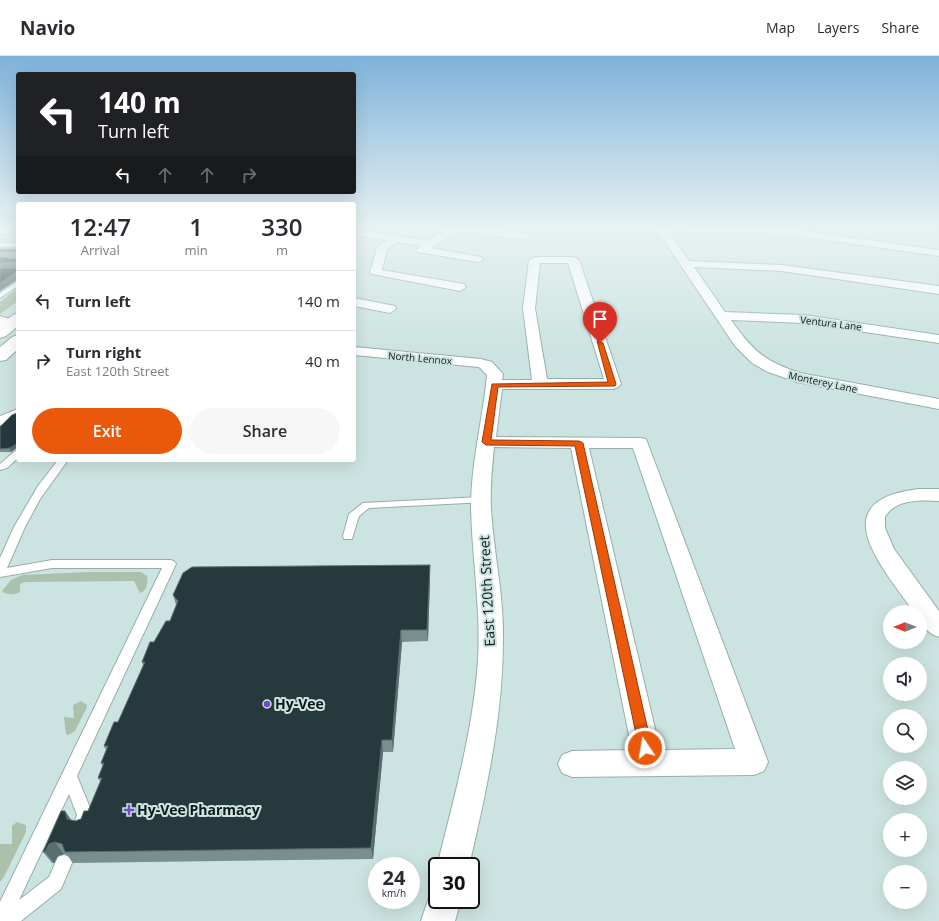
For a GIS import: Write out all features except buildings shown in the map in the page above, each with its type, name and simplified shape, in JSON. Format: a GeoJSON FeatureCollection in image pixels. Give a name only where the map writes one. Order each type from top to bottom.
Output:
{"type":"FeatureCollection","features":[{"type":"Feature","properties":{"kind":"main road"},"geometry":{"type":"LineString","coordinates":[[0,356],[16,342]]}},
{"type":"Feature","properties":{"kind":"street"},"geometry":{"type":"LineString","coordinates":[[377,267],[376,272],[460,287]]}},
{"type":"Feature","properties":{"kind":"street","name":"North Lennox"},"geometry":{"type":"LineString","coordinates":[[534,267],[529,308],[540,384]]}},
{"type":"Feature","properties":{"kind":"street","name":"North Lennox"},"geometry":{"type":"LineString","coordinates":[[356,351],[475,362],[490,375],[540,384],[613,384],[575,267]]}},
{"type":"Feature","properties":{"kind":"street","name":"Monterey Lane"},"geometry":{"type":"LineString","coordinates":[[688,267],[745,349],[757,360],[773,369],[820,383],[939,404]]}},
{"type":"Feature","properties":{"kind":"street"},"geometry":{"type":"LineString","coordinates":[[789,267],[939,290]]}},
{"type":"Feature","properties":{"kind":"street"},"geometry":{"type":"LineString","coordinates":[[356,302],[390,309]]}},
{"type":"Feature","properties":{"kind":"street","name":"Ventura Lane"},"geometry":{"type":"LineString","coordinates":[[722,316],[758,315],[805,320],[939,339]]}},
{"type":"Feature","properties":{"kind":"street","name":"East 120th Street"},"geometry":{"type":"LineString","coordinates":[[455,857],[470,799],[486,710],[491,631],[488,567],[482,500],[490,375]]}},
{"type":"Feature","properties":{"kind":"street"},"geometry":{"type":"LineString","coordinates":[[486,442],[640,443],[754,762],[572,764]]}},
{"type":"Feature","properties":{"kind":"street"},"geometry":{"type":"LineString","coordinates":[[579,443],[649,763]]}},
{"type":"Feature","properties":{"kind":"street"},"geometry":{"type":"LineString","coordinates":[[939,495],[906,496],[887,503],[876,516],[875,528],[884,551],[939,628]]}},
{"type":"Feature","properties":{"kind":"street"},"geometry":{"type":"LineString","coordinates":[[438,921],[441,909]]}},
{"type":"Feature","properties":{"kind":"lane"},"geometry":{"type":"LineString","coordinates":[[0,296],[16,284]]}},
{"type":"Feature","properties":{"kind":"lane"},"geometry":{"type":"LineString","coordinates":[[0,422],[3,418],[16,413]]}},
{"type":"Feature","properties":{"kind":"lane"},"geometry":{"type":"LineString","coordinates":[[1,467],[16,455]]}},
{"type":"Feature","properties":{"kind":"lane"},"geometry":{"type":"LineString","coordinates":[[0,572],[15,534],[37,494],[61,462]]}},
{"type":"Feature","properties":{"kind":"lane"},"geometry":{"type":"LineString","coordinates":[[348,536],[354,514],[367,506],[482,500]]}},
{"type":"Feature","properties":{"kind":"lane"},"geometry":{"type":"LineString","coordinates":[[0,572],[52,564],[170,564],[0,921]]}},
{"type":"Feature","properties":{"kind":"lane"},"geometry":{"type":"LineString","coordinates":[[69,775],[85,815],[82,823]]}},
{"type":"Feature","properties":{"kind":"lane"},"geometry":{"type":"LineString","coordinates":[[7,921],[55,883],[64,863]]}},
{"type":"Feature","properties":{"kind":"green space"},"geometry":{"type":"Polygon","coordinates":[[[16,290],[16,302],[0,314],[0,302],[16,290]]]}},
{"type":"Feature","properties":{"kind":"green space"},"geometry":{"type":"Polygon","coordinates":[[[89,572],[141,572],[147,576],[146,589],[140,593],[134,581],[26,582],[20,584],[20,592],[18,593],[8,594],[2,591],[11,580],[22,575],[89,572]]]}},
{"type":"Feature","properties":{"kind":"green space"},"geometry":{"type":"Polygon","coordinates":[[[81,701],[87,705],[87,707],[75,731],[68,735],[66,734],[64,717],[74,718],[73,705],[81,701]]]}},
{"type":"Feature","properties":{"kind":"green space"},"geometry":{"type":"Polygon","coordinates":[[[17,822],[26,825],[26,832],[4,877],[0,882],[0,844],[12,844],[12,826],[17,822]]]}},
{"type":"Feature","properties":{"kind":"place","name":"Hy-Vee"},"geometry":{"type":"Point","coordinates":[267,704]}},
{"type":"Feature","properties":{"kind":"place","name":"Hy-Vee Pharmacy"},"geometry":{"type":"Point","coordinates":[129,810]}},
{"type":"Feature","properties":{"kind":"route"},"geometry":{"type":"LineString","coordinates":[[600,343],[613,384],[494,385],[486,442],[579,443],[645,748]]}}]}
